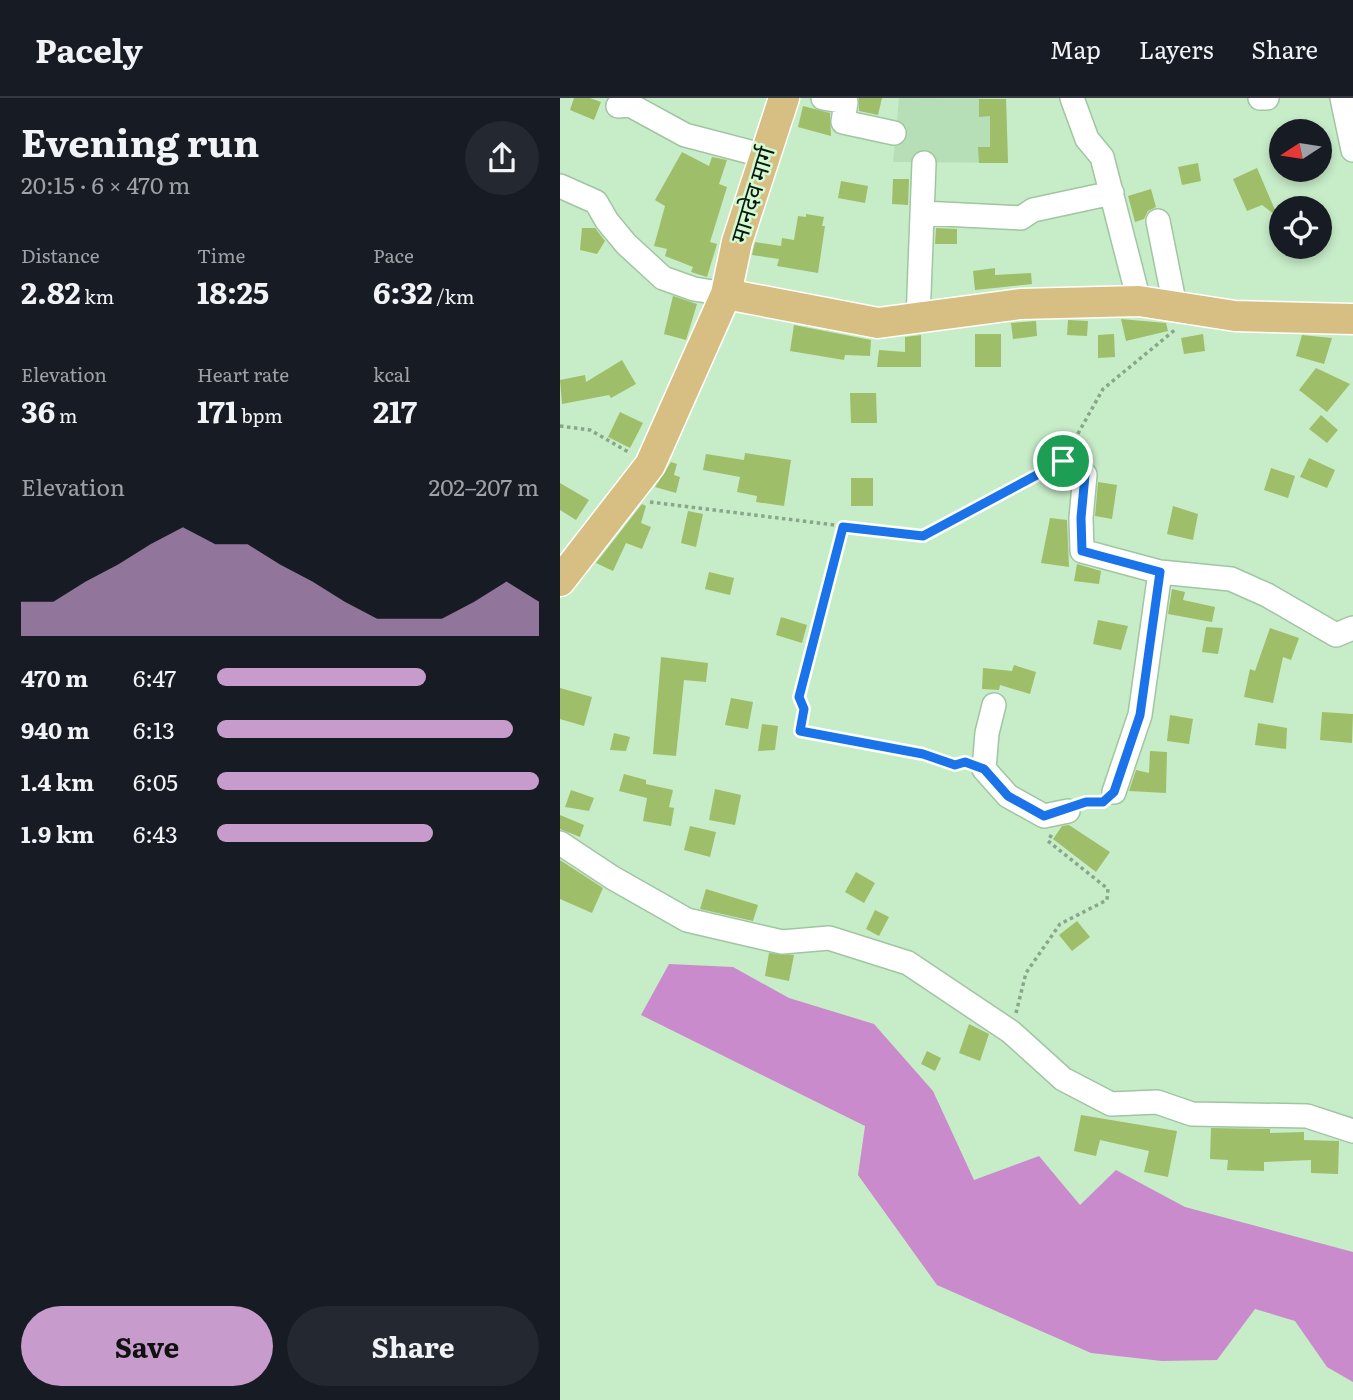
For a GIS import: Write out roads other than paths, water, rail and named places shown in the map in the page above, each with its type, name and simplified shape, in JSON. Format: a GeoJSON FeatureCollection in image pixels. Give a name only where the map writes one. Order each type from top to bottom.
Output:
{"type":"FeatureCollection","features":[{"type":"Feature","properties":{"kind":"main road","name":"मानदेव मार्ग"},"geometry":{"type":"LineString","coordinates":[[560,581],[650,465],[726,294],[737,242],[784,98]]}},
{"type":"Feature","properties":{"kind":"main road"},"geometry":{"type":"LineString","coordinates":[[726,294],[878,323],[918,320],[1020,304],[1139,301],[1235,316],[1353,320]]}},
{"type":"Feature","properties":{"kind":"street"},"geometry":{"type":"LineString","coordinates":[[823,98],[846,102],[844,122],[894,132]]}},
{"type":"Feature","properties":{"kind":"street"},"geometry":{"type":"LineString","coordinates":[[1072,98],[1087,139],[1102,157],[1139,301]]}},
{"type":"Feature","properties":{"kind":"street"},"geometry":{"type":"LineString","coordinates":[[1260,98],[1267,98]]}},
{"type":"Feature","properties":{"kind":"street"},"geometry":{"type":"LineString","coordinates":[[1342,98],[1345,124],[1353,150]]}},
{"type":"Feature","properties":{"kind":"street"},"geometry":{"type":"LineString","coordinates":[[618,106],[630,105],[685,135],[765,156]]}},
{"type":"Feature","properties":{"kind":"street"},"geometry":{"type":"LineString","coordinates":[[918,320],[924,163]]}},
{"type":"Feature","properties":{"kind":"street"},"geometry":{"type":"LineString","coordinates":[[560,186],[596,202],[626,244],[663,278],[694,289],[726,294]]}},
{"type":"Feature","properties":{"kind":"street"},"geometry":{"type":"LineString","coordinates":[[922,213],[1021,218],[1033,209],[1112,193]]}},
{"type":"Feature","properties":{"kind":"street"},"geometry":{"type":"LineString","coordinates":[[1158,221],[1182,308]]}},
{"type":"Feature","properties":{"kind":"street"},"geometry":{"type":"LineString","coordinates":[[1063,461],[1085,475],[1081,518],[1082,551],[1160,572],[1231,579],[1267,595],[1336,635],[1353,628]]}},
{"type":"Feature","properties":{"kind":"street"},"geometry":{"type":"LineString","coordinates":[[1114,792],[1140,715],[1160,572]]}},
{"type":"Feature","properties":{"kind":"street"},"geometry":{"type":"LineString","coordinates":[[994,705],[987,733],[984,769],[1008,796],[1044,816],[1068,811]]}},
{"type":"Feature","properties":{"kind":"street"},"geometry":{"type":"LineString","coordinates":[[560,843],[613,878],[687,920],[782,942],[830,938],[908,963],[1011,1032],[1063,1079],[1111,1104],[1157,1102],[1192,1114],[1307,1116],[1353,1131]]}}]}
